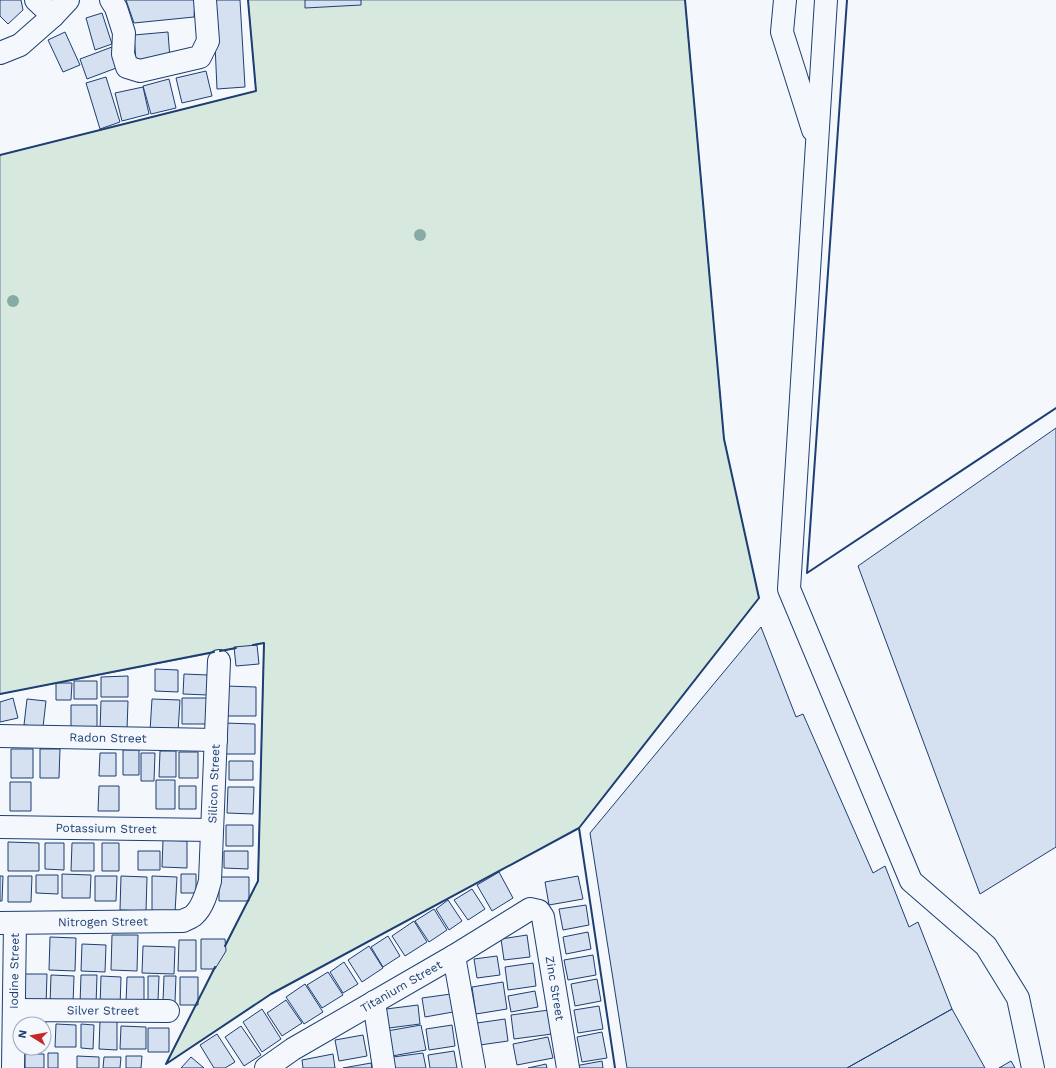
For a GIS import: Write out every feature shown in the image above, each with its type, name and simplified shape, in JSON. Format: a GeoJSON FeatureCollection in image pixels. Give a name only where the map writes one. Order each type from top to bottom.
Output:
{"type":"FeatureCollection","features":[{"type":"Feature","properties":{"kind":"street"},"geometry":{"type":"LineString","coordinates":[[36,0],[53,16]]}},
{"type":"Feature","properties":{"kind":"street"},"geometry":{"type":"LineString","coordinates":[[0,53],[20,45],[53,16],[68,0]]}},
{"type":"Feature","properties":{"kind":"street"},"geometry":{"type":"LineString","coordinates":[[111,0],[116,8],[124,33],[123,54],[127,67],[140,71],[200,57],[208,41],[205,0]]}},
{"type":"Feature","properties":{"kind":"street"},"geometry":{"type":"LineString","coordinates":[[785,0],[782,32],[817,142]]}},
{"type":"Feature","properties":{"kind":"street"},"geometry":{"type":"LineString","coordinates":[[826,0],[789,589],[911,881],[986,946],[1018,998],[1033,1068]]}},
{"type":"Feature","properties":{"kind":"street","name":"Silicon Street"},"geometry":{"type":"LineString","coordinates":[[201,906],[210,881],[219,661]]}},
{"type":"Feature","properties":{"kind":"street","name":"Radon Street"},"geometry":{"type":"LineString","coordinates":[[0,736],[216,740]]}},
{"type":"Feature","properties":{"kind":"street","name":"Potassium Street"},"geometry":{"type":"LineString","coordinates":[[0,827],[212,830]]}},
{"type":"Feature","properties":{"kind":"street","name":"Nitrogen Street"},"geometry":{"type":"LineString","coordinates":[[7,923],[183,921],[194,915],[201,906]]}},
{"type":"Feature","properties":{"kind":"street","name":"Titanium Street"},"geometry":{"type":"LineString","coordinates":[[266,1068],[294,1058],[374,1002],[454,956],[530,909],[538,911]]}},
{"type":"Feature","properties":{"kind":"street","name":"Zinc Street"},"geometry":{"type":"LineString","coordinates":[[538,911],[543,917],[568,1068]]}},
{"type":"Feature","properties":{"kind":"street","name":"Iodine Street"},"geometry":{"type":"LineString","coordinates":[[7,923],[14,1010],[12,1068]]}},
{"type":"Feature","properties":{"kind":"street"},"geometry":{"type":"LineString","coordinates":[[454,956],[474,1068]]}},
{"type":"Feature","properties":{"kind":"street"},"geometry":{"type":"LineString","coordinates":[[374,1002],[384,1068]]}},
{"type":"Feature","properties":{"kind":"street","name":"Silver Street"},"geometry":{"type":"LineString","coordinates":[[14,1010],[168,1011]]}},
{"type":"Feature","properties":{"kind":"shaded area"},"geometry":{"type":"Polygon","coordinates":[[[248,0],[685,0],[724,439],[759,598],[579,828],[271,994],[166,1064],[258,881],[264,643],[0,694],[0,155],[256,91],[248,0]]]}},
{"type":"Feature","properties":{"kind":"building"},"geometry":{"type":"Polygon","coordinates":[[[0,0],[21,0],[23,10],[8,24],[0,16],[0,0]]]}},
{"type":"Feature","properties":{"kind":"building"},"geometry":{"type":"Polygon","coordinates":[[[126,0],[195,0],[194,17],[134,23],[126,0]]]}},
{"type":"Feature","properties":{"kind":"building"},"geometry":{"type":"Polygon","coordinates":[[[213,0],[240,0],[245,87],[217,89],[213,0]]]}},
{"type":"Feature","properties":{"kind":"building"},"geometry":{"type":"Polygon","coordinates":[[[305,0],[361,0],[361,5],[305,8],[305,0]]]}},
{"type":"Feature","properties":{"kind":"building"},"geometry":{"type":"Polygon","coordinates":[[[102,13],[112,44],[95,50],[86,18],[102,13]]]}},
{"type":"Feature","properties":{"kind":"building"},"geometry":{"type":"Polygon","coordinates":[[[65,32],[80,65],[63,72],[48,40],[65,32]]]}},
{"type":"Feature","properties":{"kind":"building"},"geometry":{"type":"Polygon","coordinates":[[[168,32],[170,59],[136,61],[134,35],[168,32]]]}},
{"type":"Feature","properties":{"kind":"building"},"geometry":{"type":"Polygon","coordinates":[[[112,47],[119,67],[87,79],[80,59],[112,47]]]}},
{"type":"Feature","properties":{"kind":"building"},"geometry":{"type":"Polygon","coordinates":[[[206,71],[212,96],[182,103],[176,78],[206,71]]]}},
{"type":"Feature","properties":{"kind":"building"},"geometry":{"type":"Polygon","coordinates":[[[106,77],[120,122],[100,129],[86,83],[106,77]]]}},
{"type":"Feature","properties":{"kind":"building"},"geometry":{"type":"Polygon","coordinates":[[[169,79],[176,108],[151,114],[143,86],[169,79]]]}},
{"type":"Feature","properties":{"kind":"building"},"geometry":{"type":"Polygon","coordinates":[[[143,87],[149,114],[122,121],[115,93],[143,87]]]}},
{"type":"Feature","properties":{"kind":"building"},"geometry":{"type":"Polygon","coordinates":[[[1056,428],[1056,847],[980,894],[858,566],[1056,428]]]}},
{"type":"Feature","properties":{"kind":"building"},"geometry":{"type":"Polygon","coordinates":[[[761,627],[796,717],[803,714],[873,873],[885,866],[909,927],[918,922],[952,1009],[847,1068],[627,1068],[590,833],[761,627]]]}},
{"type":"Feature","properties":{"kind":"building"},"geometry":{"type":"Polygon","coordinates":[[[257,645],[259,664],[236,666],[234,647],[257,645]]]}},
{"type":"Feature","properties":{"kind":"building"},"geometry":{"type":"Polygon","coordinates":[[[155,669],[178,670],[178,692],[155,691],[155,669]]]}},
{"type":"Feature","properties":{"kind":"building"},"geometry":{"type":"Polygon","coordinates":[[[184,674],[208,675],[208,695],[183,694],[184,674]]]}},
{"type":"Feature","properties":{"kind":"building"},"geometry":{"type":"Polygon","coordinates":[[[128,676],[128,697],[101,697],[101,677],[128,676]]]}},
{"type":"Feature","properties":{"kind":"building"},"geometry":{"type":"Polygon","coordinates":[[[74,681],[97,681],[97,699],[74,699],[74,681]]]}},
{"type":"Feature","properties":{"kind":"building"},"geometry":{"type":"Polygon","coordinates":[[[56,683],[72,683],[71,700],[56,700],[56,683]]]}},
{"type":"Feature","properties":{"kind":"building"},"geometry":{"type":"Polygon","coordinates":[[[225,686],[256,687],[256,716],[224,716],[225,686]]]}},
{"type":"Feature","properties":{"kind":"building"},"geometry":{"type":"Polygon","coordinates":[[[13,698],[18,718],[0,722],[0,702],[13,698]]]}},
{"type":"Feature","properties":{"kind":"building"},"geometry":{"type":"Polygon","coordinates":[[[182,698],[210,698],[210,724],[182,724],[182,698]]]}},
{"type":"Feature","properties":{"kind":"building"},"geometry":{"type":"Polygon","coordinates":[[[27,699],[46,701],[43,727],[24,725],[27,699]]]}},
{"type":"Feature","properties":{"kind":"building"},"geometry":{"type":"Polygon","coordinates":[[[152,699],[180,700],[178,732],[150,731],[152,699]]]}},
{"type":"Feature","properties":{"kind":"building"},"geometry":{"type":"Polygon","coordinates":[[[101,701],[128,701],[127,730],[100,730],[101,701]]]}},
{"type":"Feature","properties":{"kind":"building"},"geometry":{"type":"Polygon","coordinates":[[[71,705],[97,705],[97,729],[71,728],[71,705]]]}},
{"type":"Feature","properties":{"kind":"building"},"geometry":{"type":"Polygon","coordinates":[[[224,723],[255,724],[255,754],[224,754],[224,723]]]}},
{"type":"Feature","properties":{"kind":"building"},"geometry":{"type":"Polygon","coordinates":[[[11,749],[33,749],[33,778],[11,778],[11,749]]]}},
{"type":"Feature","properties":{"kind":"building"},"geometry":{"type":"Polygon","coordinates":[[[40,749],[60,749],[59,778],[40,778],[40,749]]]}},
{"type":"Feature","properties":{"kind":"building"},"geometry":{"type":"Polygon","coordinates":[[[123,750],[139,750],[139,775],[123,775],[123,750]]]}},
{"type":"Feature","properties":{"kind":"building"},"geometry":{"type":"Polygon","coordinates":[[[160,751],[176,751],[176,777],[159,777],[160,751]]]}},
{"type":"Feature","properties":{"kind":"building"},"geometry":{"type":"Polygon","coordinates":[[[179,752],[198,752],[198,778],[179,778],[179,752]]]}},
{"type":"Feature","properties":{"kind":"building"},"geometry":{"type":"Polygon","coordinates":[[[100,753],[116,753],[116,776],[99,776],[100,753]]]}},
{"type":"Feature","properties":{"kind":"building"},"geometry":{"type":"Polygon","coordinates":[[[141,753],[155,753],[154,781],[141,781],[141,753]]]}},
{"type":"Feature","properties":{"kind":"building"},"geometry":{"type":"Polygon","coordinates":[[[229,761],[253,761],[253,780],[229,780],[229,761]]]}},
{"type":"Feature","properties":{"kind":"building"},"geometry":{"type":"Polygon","coordinates":[[[156,780],[175,780],[175,809],[156,809],[156,780]]]}},
{"type":"Feature","properties":{"kind":"building"},"geometry":{"type":"Polygon","coordinates":[[[10,782],[31,782],[31,811],[10,811],[10,782]]]}},
{"type":"Feature","properties":{"kind":"building"},"geometry":{"type":"Polygon","coordinates":[[[99,786],[119,786],[119,811],[98,811],[99,786]]]}},
{"type":"Feature","properties":{"kind":"building"},"geometry":{"type":"Polygon","coordinates":[[[179,786],[196,786],[196,809],[179,809],[179,786]]]}},
{"type":"Feature","properties":{"kind":"building"},"geometry":{"type":"Polygon","coordinates":[[[228,787],[254,787],[253,814],[227,813],[228,787]]]}},
{"type":"Feature","properties":{"kind":"building"},"geometry":{"type":"Polygon","coordinates":[[[226,825],[253,825],[253,846],[226,846],[226,825]]]}},
{"type":"Feature","properties":{"kind":"building"},"geometry":{"type":"Polygon","coordinates":[[[163,840],[187,841],[187,868],[162,867],[163,840]]]}},
{"type":"Feature","properties":{"kind":"building"},"geometry":{"type":"Polygon","coordinates":[[[8,842],[39,843],[39,871],[8,871],[8,842]]]}},
{"type":"Feature","properties":{"kind":"building"},"geometry":{"type":"Polygon","coordinates":[[[45,843],[64,843],[64,870],[45,869],[45,843]]]}},
{"type":"Feature","properties":{"kind":"building"},"geometry":{"type":"Polygon","coordinates":[[[72,843],[94,843],[94,871],[71,871],[72,843]]]}},
{"type":"Feature","properties":{"kind":"building"},"geometry":{"type":"Polygon","coordinates":[[[102,843],[119,843],[119,871],[102,871],[102,843]]]}},
{"type":"Feature","properties":{"kind":"building"},"geometry":{"type":"Polygon","coordinates":[[[138,851],[160,851],[160,870],[138,870],[138,851]]]}},
{"type":"Feature","properties":{"kind":"building"},"geometry":{"type":"Polygon","coordinates":[[[224,851],[248,851],[248,869],[224,868],[224,851]]]}},
{"type":"Feature","properties":{"kind":"building"},"geometry":{"type":"Polygon","coordinates":[[[499,872],[513,898],[492,911],[477,885],[499,872]]]}},
{"type":"Feature","properties":{"kind":"building"},"geometry":{"type":"Polygon","coordinates":[[[62,874],[91,875],[90,898],[62,898],[62,874]]]}},
{"type":"Feature","properties":{"kind":"building"},"geometry":{"type":"Polygon","coordinates":[[[181,874],[196,874],[196,893],[181,893],[181,874]]]}},
{"type":"Feature","properties":{"kind":"building"},"geometry":{"type":"Polygon","coordinates":[[[36,875],[58,875],[58,894],[36,893],[36,875]]]}},
{"type":"Feature","properties":{"kind":"building"},"geometry":{"type":"Polygon","coordinates":[[[0,876],[3,876],[2,901],[0,901],[0,876]]]}},
{"type":"Feature","properties":{"kind":"building"},"geometry":{"type":"Polygon","coordinates":[[[8,876],[32,876],[31,902],[8,902],[8,876]]]}},
{"type":"Feature","properties":{"kind":"building"},"geometry":{"type":"Polygon","coordinates":[[[95,876],[117,876],[116,901],[95,901],[95,876]]]}},
{"type":"Feature","properties":{"kind":"building"},"geometry":{"type":"Polygon","coordinates":[[[121,876],[147,877],[146,911],[120,910],[121,876]]]}},
{"type":"Feature","properties":{"kind":"building"},"geometry":{"type":"Polygon","coordinates":[[[152,876],[177,877],[175,913],[152,912],[152,876]]]}},
{"type":"Feature","properties":{"kind":"building"},"geometry":{"type":"Polygon","coordinates":[[[578,876],[583,899],[549,905],[545,882],[578,876]]]}},
{"type":"Feature","properties":{"kind":"building"},"geometry":{"type":"Polygon","coordinates":[[[219,877],[249,877],[249,901],[219,901],[219,877]]]}},
{"type":"Feature","properties":{"kind":"building"},"geometry":{"type":"Polygon","coordinates":[[[472,889],[485,909],[468,920],[454,900],[472,889]]]}},
{"type":"Feature","properties":{"kind":"building"},"geometry":{"type":"Polygon","coordinates":[[[448,900],[462,921],[449,930],[436,909],[448,900]]]}},
{"type":"Feature","properties":{"kind":"building"},"geometry":{"type":"Polygon","coordinates":[[[586,905],[589,925],[563,930],[559,909],[586,905]]]}},
{"type":"Feature","properties":{"kind":"building"},"geometry":{"type":"Polygon","coordinates":[[[434,909],[447,930],[429,942],[415,921],[434,909]]]}},
{"type":"Feature","properties":{"kind":"building"},"geometry":{"type":"Polygon","coordinates":[[[414,921],[427,942],[405,956],[392,936],[414,921]]]}},
{"type":"Feature","properties":{"kind":"building"},"geometry":{"type":"Polygon","coordinates":[[[588,932],[591,949],[566,954],[563,937],[588,932]]]}},
{"type":"Feature","properties":{"kind":"building"},"geometry":{"type":"Polygon","coordinates":[[[112,935],[138,935],[137,971],[111,970],[112,935]]]}},
{"type":"Feature","properties":{"kind":"building"},"geometry":{"type":"Polygon","coordinates":[[[527,935],[530,957],[504,960],[501,939],[527,935]]]}},
{"type":"Feature","properties":{"kind":"building"},"geometry":{"type":"Polygon","coordinates":[[[388,936],[400,956],[383,967],[371,947],[388,936]]]}},
{"type":"Feature","properties":{"kind":"building"},"geometry":{"type":"Polygon","coordinates":[[[50,937],[76,938],[75,971],[49,970],[50,937]]]}},
{"type":"Feature","properties":{"kind":"building"},"geometry":{"type":"Polygon","coordinates":[[[201,939],[225,939],[226,951],[215,969],[201,969],[201,939]]]}},
{"type":"Feature","properties":{"kind":"building"},"geometry":{"type":"Polygon","coordinates":[[[179,940],[196,940],[196,971],[178,971],[179,940]]]}},
{"type":"Feature","properties":{"kind":"building"},"geometry":{"type":"Polygon","coordinates":[[[82,944],[106,945],[105,972],[81,971],[82,944]]]}},
{"type":"Feature","properties":{"kind":"building"},"geometry":{"type":"Polygon","coordinates":[[[143,946],[175,947],[174,974],[142,973],[143,946]]]}},
{"type":"Feature","properties":{"kind":"building"},"geometry":{"type":"Polygon","coordinates":[[[369,946],[383,968],[362,982],[348,960],[369,946]]]}},
{"type":"Feature","properties":{"kind":"building"},"geometry":{"type":"Polygon","coordinates":[[[593,955],[596,975],[568,980],[564,960],[593,955]]]}},
{"type":"Feature","properties":{"kind":"building"},"geometry":{"type":"Polygon","coordinates":[[[497,956],[500,975],[477,978],[474,959],[497,956]]]}},
{"type":"Feature","properties":{"kind":"building"},"geometry":{"type":"Polygon","coordinates":[[[344,962],[358,984],[343,993],[330,972],[344,962]]]}},
{"type":"Feature","properties":{"kind":"building"},"geometry":{"type":"Polygon","coordinates":[[[533,963],[536,986],[508,990],[505,967],[533,963]]]}},
{"type":"Feature","properties":{"kind":"building"},"geometry":{"type":"Polygon","coordinates":[[[328,972],[343,995],[322,1008],[307,985],[328,972]]]}},
{"type":"Feature","properties":{"kind":"building"},"geometry":{"type":"Polygon","coordinates":[[[24,974],[47,974],[46,1006],[23,1006],[24,974]]]}},
{"type":"Feature","properties":{"kind":"building"},"geometry":{"type":"Polygon","coordinates":[[[51,975],[74,976],[73,1004],[50,1004],[51,975]]]}},
{"type":"Feature","properties":{"kind":"building"},"geometry":{"type":"Polygon","coordinates":[[[81,975],[97,975],[96,1005],[80,1004],[81,975]]]}},
{"type":"Feature","properties":{"kind":"building"},"geometry":{"type":"Polygon","coordinates":[[[101,976],[121,977],[120,1007],[100,1007],[101,976]]]}},
{"type":"Feature","properties":{"kind":"building"},"geometry":{"type":"Polygon","coordinates":[[[148,976],[159,976],[158,1001],[148,1001],[148,976]]]}},
{"type":"Feature","properties":{"kind":"building"},"geometry":{"type":"Polygon","coordinates":[[[164,976],[176,976],[175,1002],[163,1001],[164,976]]]}},
{"type":"Feature","properties":{"kind":"building"},"geometry":{"type":"Polygon","coordinates":[[[127,977],[144,977],[144,1003],[126,1003],[127,977]]]}},
{"type":"Feature","properties":{"kind":"building"},"geometry":{"type":"Polygon","coordinates":[[[180,977],[198,977],[198,1005],[180,1005],[180,977]]]}},
{"type":"Feature","properties":{"kind":"building"},"geometry":{"type":"Polygon","coordinates":[[[597,979],[601,1001],[575,1006],[571,984],[597,979]]]}},
{"type":"Feature","properties":{"kind":"building"},"geometry":{"type":"Polygon","coordinates":[[[503,982],[507,1009],[476,1014],[472,987],[503,982]]]}},
{"type":"Feature","properties":{"kind":"building"},"geometry":{"type":"Polygon","coordinates":[[[305,984],[323,1012],[304,1024],[286,997],[305,984]]]}},
{"type":"Feature","properties":{"kind":"building"},"geometry":{"type":"Polygon","coordinates":[[[535,991],[538,1007],[511,1012],[508,996],[535,991]]]}},
{"type":"Feature","properties":{"kind":"building"},"geometry":{"type":"Polygon","coordinates":[[[451,994],[453,1012],[425,1017],[422,998],[451,994]]]}},
{"type":"Feature","properties":{"kind":"building"},"geometry":{"type":"Polygon","coordinates":[[[286,1000],[302,1023],[282,1036],[267,1013],[286,1000]]]}},
{"type":"Feature","properties":{"kind":"building"},"geometry":{"type":"Polygon","coordinates":[[[418,1005],[420,1024],[389,1028],[386,1009],[418,1005]]]}},
{"type":"Feature","properties":{"kind":"building"},"geometry":{"type":"Polygon","coordinates":[[[599,1006],[603,1029],[578,1033],[574,1010],[599,1006]]]}},
{"type":"Feature","properties":{"kind":"building"},"geometry":{"type":"Polygon","coordinates":[[[262,1009],[281,1039],[262,1052],[243,1022],[262,1009]]]}},
{"type":"Feature","properties":{"kind":"building"},"geometry":{"type":"Polygon","coordinates":[[[952,1009],[985,1068],[847,1068],[952,1009]]]}},
{"type":"Feature","properties":{"kind":"building"},"geometry":{"type":"Polygon","coordinates":[[[549,1010],[552,1034],[514,1039],[511,1015],[549,1010]]]}},
{"type":"Feature","properties":{"kind":"building"},"geometry":{"type":"Polygon","coordinates":[[[505,1019],[508,1041],[480,1045],[477,1023],[505,1019]]]}},
{"type":"Feature","properties":{"kind":"building"},"geometry":{"type":"Polygon","coordinates":[[[100,1020],[117,1020],[117,1050],[99,1049],[100,1020]]]}},
{"type":"Feature","properties":{"kind":"building"},"geometry":{"type":"Polygon","coordinates":[[[56,1024],[76,1025],[76,1047],[55,1047],[56,1024]]]}},
{"type":"Feature","properties":{"kind":"building"},"geometry":{"type":"Polygon","coordinates":[[[81,1024],[94,1025],[93,1049],[81,1048],[81,1024]]]}},
{"type":"Feature","properties":{"kind":"building"},"geometry":{"type":"Polygon","coordinates":[[[421,1025],[426,1050],[392,1056],[387,1031],[421,1025]]]}},
{"type":"Feature","properties":{"kind":"building"},"geometry":{"type":"Polygon","coordinates":[[[452,1025],[455,1046],[429,1050],[426,1029],[452,1025]]]}},
{"type":"Feature","properties":{"kind":"building"},"geometry":{"type":"Polygon","coordinates":[[[121,1026],[146,1027],[146,1049],[120,1049],[121,1026]]]}},
{"type":"Feature","properties":{"kind":"building"},"geometry":{"type":"Polygon","coordinates":[[[241,1026],[261,1055],[244,1066],[225,1037],[241,1026]]]}},
{"type":"Feature","properties":{"kind":"building"},"geometry":{"type":"Polygon","coordinates":[[[148,1028],[169,1028],[169,1052],[148,1052],[148,1028]]]}},
{"type":"Feature","properties":{"kind":"building"},"geometry":{"type":"Polygon","coordinates":[[[602,1032],[607,1058],[582,1062],[577,1037],[602,1032]]]}},
{"type":"Feature","properties":{"kind":"building"},"geometry":{"type":"Polygon","coordinates":[[[217,1034],[235,1062],[225,1068],[214,1068],[200,1045],[217,1034]]]}},
{"type":"Feature","properties":{"kind":"building"},"geometry":{"type":"Polygon","coordinates":[[[363,1035],[367,1056],[339,1061],[335,1040],[363,1035]]]}},
{"type":"Feature","properties":{"kind":"building"},"geometry":{"type":"Polygon","coordinates":[[[548,1037],[553,1058],[517,1065],[513,1044],[548,1037]]]}},
{"type":"Feature","properties":{"kind":"building"},"geometry":{"type":"Polygon","coordinates":[[[454,1051],[457,1068],[430,1068],[428,1055],[454,1051]]]}},
{"type":"Feature","properties":{"kind":"building"},"geometry":{"type":"Polygon","coordinates":[[[52,1053],[58,1053],[58,1068],[48,1068],[48,1056],[52,1056],[52,1053]]]}},
{"type":"Feature","properties":{"kind":"building"},"geometry":{"type":"Polygon","coordinates":[[[423,1053],[426,1068],[394,1068],[393,1057],[423,1053]]]}},
{"type":"Feature","properties":{"kind":"building"},"geometry":{"type":"Polygon","coordinates":[[[333,1054],[335,1068],[303,1068],[302,1060],[333,1054]]]}},
{"type":"Feature","properties":{"kind":"building"},"geometry":{"type":"Polygon","coordinates":[[[25,1056],[44,1056],[44,1068],[25,1068],[25,1056]]]}},
{"type":"Feature","properties":{"kind":"building"},"geometry":{"type":"Polygon","coordinates":[[[77,1056],[99,1057],[99,1068],[77,1068],[77,1056]]]}},
{"type":"Feature","properties":{"kind":"building"},"geometry":{"type":"Polygon","coordinates":[[[126,1056],[142,1056],[141,1068],[126,1068],[126,1056]]]}},
{"type":"Feature","properties":{"kind":"building"},"geometry":{"type":"Polygon","coordinates":[[[104,1057],[121,1057],[120,1068],[103,1068],[104,1057]]]}},
{"type":"Feature","properties":{"kind":"building"},"geometry":{"type":"Polygon","coordinates":[[[191,1057],[204,1068],[181,1068],[191,1057]]]}},
{"type":"Feature","properties":{"kind":"building"},"geometry":{"type":"Polygon","coordinates":[[[602,1061],[603,1068],[575,1068],[575,1066],[602,1061]]]}},
{"type":"Feature","properties":{"kind":"building"},"geometry":{"type":"Polygon","coordinates":[[[1011,1061],[1015,1068],[999,1068],[1011,1061]]]}},
{"type":"Feature","properties":{"kind":"building"},"geometry":{"type":"Polygon","coordinates":[[[371,1063],[372,1068],[343,1068],[371,1063]]]}},
{"type":"Feature","properties":{"kind":"building"},"geometry":{"type":"Polygon","coordinates":[[[546,1064],[547,1068],[528,1068],[546,1064]]]}},
{"type":"Feature","properties":{"kind":"wall"},"geometry":{"type":"LineString","coordinates":[[0,155],[256,91],[248,0]]}},
{"type":"Feature","properties":{"kind":"wall"},"geometry":{"type":"LineString","coordinates":[[215,967],[166,1064],[271,994],[579,828],[759,598],[724,439],[685,0]]}},
{"type":"Feature","properties":{"kind":"wall"},"geometry":{"type":"LineString","coordinates":[[847,0],[807,573],[1056,408]]}},
{"type":"Feature","properties":{"kind":"wall"},"geometry":{"type":"LineString","coordinates":[[225,946],[258,881],[264,643],[253,645]]}},
{"type":"Feature","properties":{"kind":"wall"},"geometry":{"type":"LineString","coordinates":[[220,651],[236,648]]}},
{"type":"Feature","properties":{"kind":"wall"},"geometry":{"type":"LineString","coordinates":[[0,694],[214,652]]}},
{"type":"Feature","properties":{"kind":"wall"},"geometry":{"type":"LineString","coordinates":[[579,828],[615,1068]]}}]}
